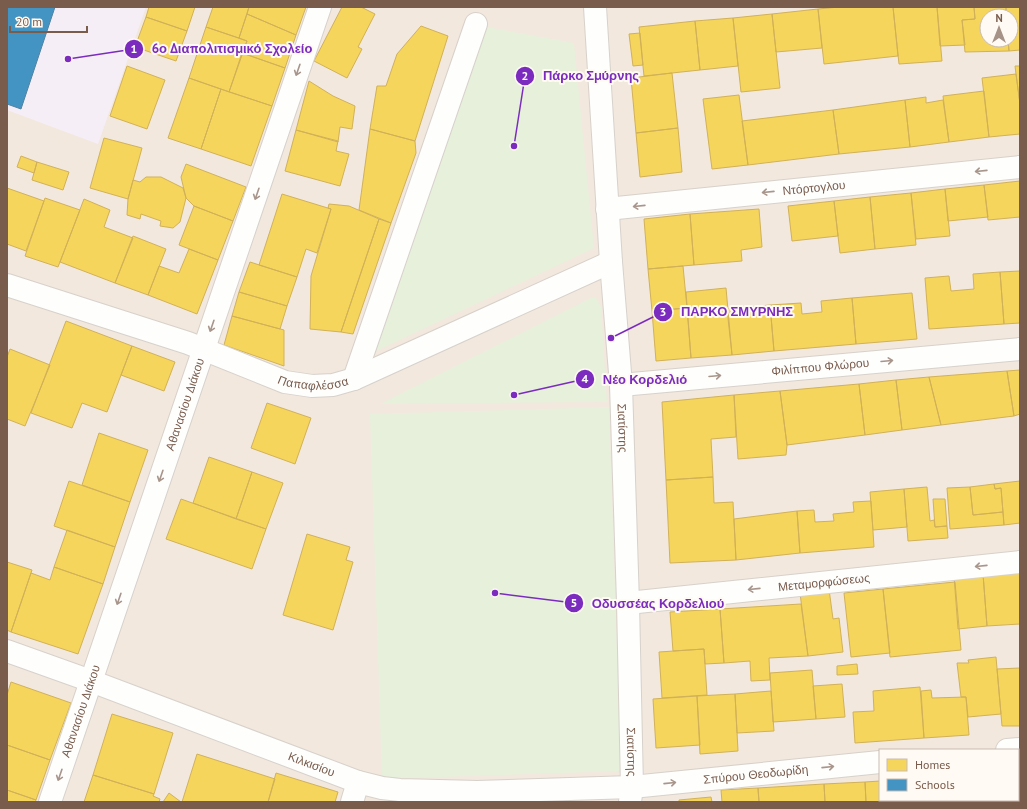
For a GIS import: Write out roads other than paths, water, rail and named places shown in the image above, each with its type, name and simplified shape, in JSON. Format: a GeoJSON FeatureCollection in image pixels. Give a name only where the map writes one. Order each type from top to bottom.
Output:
{"type":"FeatureCollection","features":[{"type":"Feature","properties":{"kind":"street","name":"Αθανασίου Διάκου"},"geometry":{"type":"LineString","coordinates":[[50,802],[320,7]]}},
{"type":"Feature","properties":{"kind":"street"},"geometry":{"type":"LineString","coordinates":[[583,7],[600,7]]}},
{"type":"Feature","properties":{"kind":"street","name":"Σιατίστης"},"geometry":{"type":"LineString","coordinates":[[595,7],[610,262],[621,385],[628,603],[631,794]]}},
{"type":"Feature","properties":{"kind":"street"},"geometry":{"type":"LineString","coordinates":[[354,379],[476,24]]}},
{"type":"Feature","properties":{"kind":"street","name":"Ντόρτογλου"},"geometry":{"type":"LineString","coordinates":[[607,209],[1020,167]]}},
{"type":"Feature","properties":{"kind":"street","name":"Παπαφλέσσα"},"geometry":{"type":"LineString","coordinates":[[7,285],[188,343],[285,382],[312,386],[333,385],[354,379],[610,262]]}},
{"type":"Feature","properties":{"kind":"street","name":"Φιλίππου Φλώρου"},"geometry":{"type":"LineString","coordinates":[[621,385],[1020,349]]}},
{"type":"Feature","properties":{"kind":"street","name":"Μεταμορφώσεως"},"geometry":{"type":"LineString","coordinates":[[628,603],[1020,562]]}},
{"type":"Feature","properties":{"kind":"street","name":"Κιλκισίου"},"geometry":{"type":"LineString","coordinates":[[7,651],[91,681],[355,792],[382,788],[480,797],[631,794]]}},
{"type":"Feature","properties":{"kind":"street","name":"Σπύρου Θεοδωρίδη"},"geometry":{"type":"LineString","coordinates":[[631,794],[879,762]]}},
{"type":"Feature","properties":{"kind":"place","name":"6ο Διαπολιτισμικό Σχολείο"},"geometry":{"type":"Point","coordinates":[68,59]}},
{"type":"Feature","properties":{"kind":"place","name":"Πάρκο Σμύρνης"},"geometry":{"type":"Point","coordinates":[514,146]}},
{"type":"Feature","properties":{"kind":"place","name":"ΠΑΡΚΟ ΣΜΥΡΝΗΣ"},"geometry":{"type":"Point","coordinates":[611,338]}},
{"type":"Feature","properties":{"kind":"place","name":"Νέο Κορδελιό"},"geometry":{"type":"Point","coordinates":[514,395]}},
{"type":"Feature","properties":{"kind":"place","name":"Οδυσσέας Κορδελιού"},"geometry":{"type":"Point","coordinates":[495,593]}}]}
